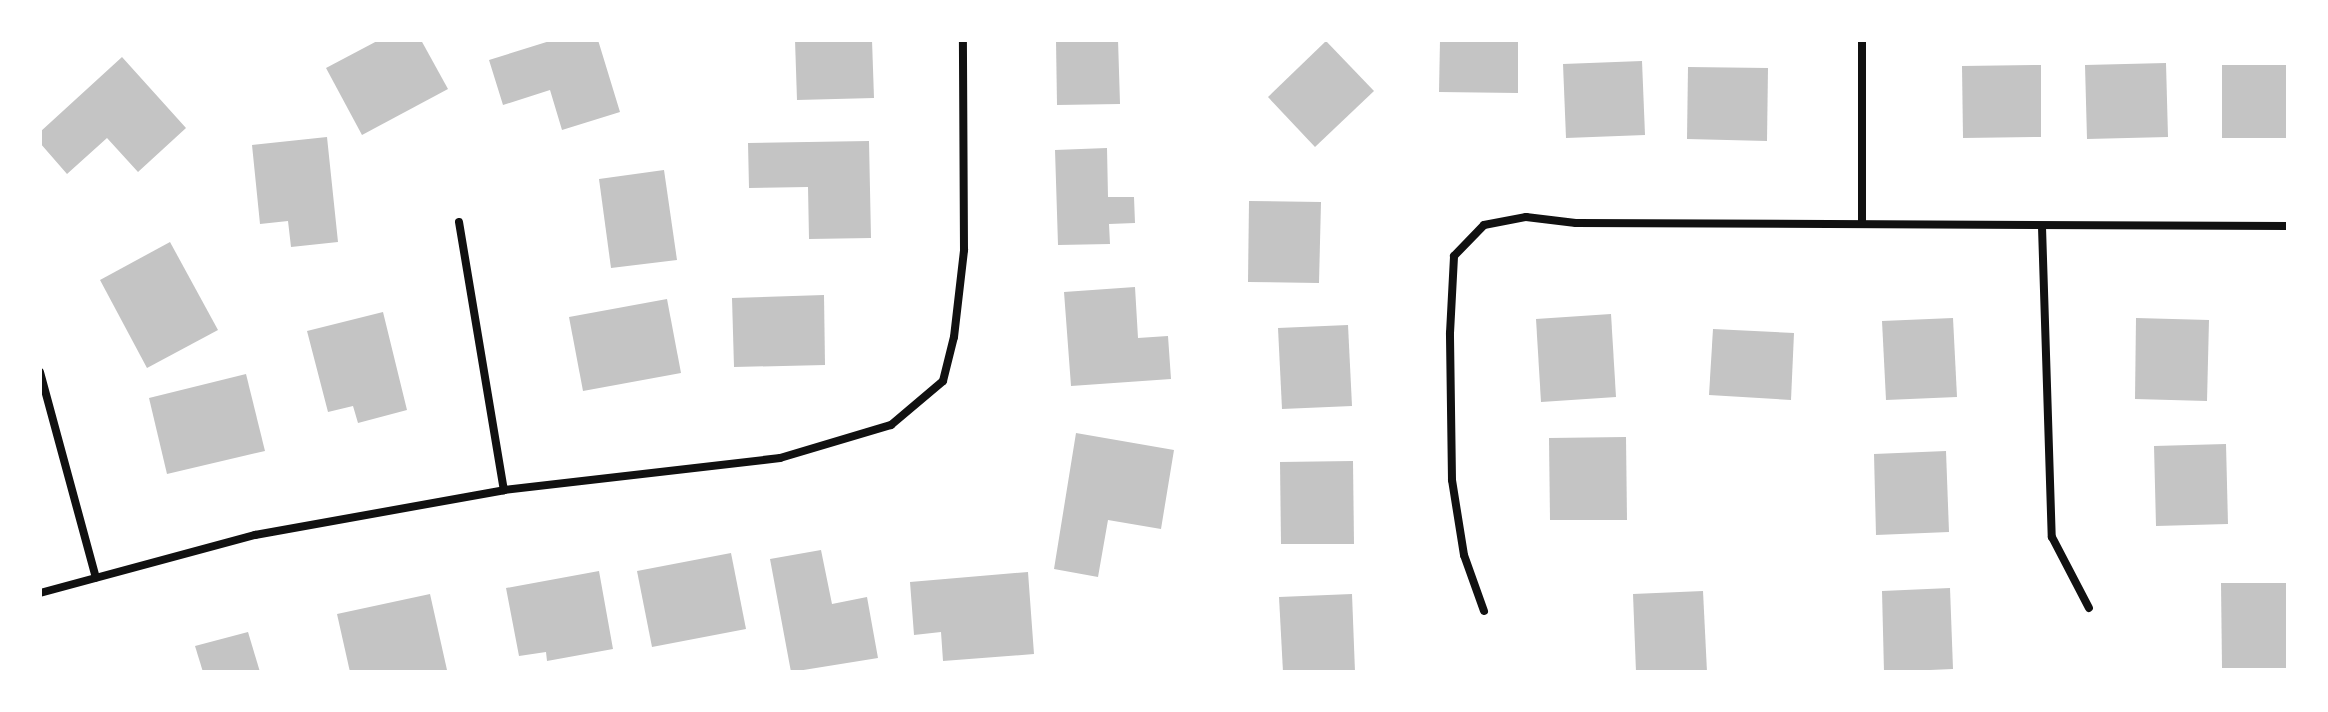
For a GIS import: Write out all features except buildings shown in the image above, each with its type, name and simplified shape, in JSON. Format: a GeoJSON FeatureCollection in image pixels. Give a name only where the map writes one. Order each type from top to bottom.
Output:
{"type":"FeatureCollection","features":[{"type":"Feature","properties":{"kind":"street"},"geometry":{"type":"LineString","coordinates":[[40,593],[255,535],[504,490],[780,458],[891,425],[943,381],[954,337],[964,250],[963,40]]}},
{"type":"Feature","properties":{"kind":"street"},"geometry":{"type":"LineString","coordinates":[[1862,40],[1862,224]]}},
{"type":"Feature","properties":{"kind":"street"},"geometry":{"type":"LineString","coordinates":[[1484,611],[1464,555],[1452,480],[1454,256],[1484,225],[1526,217],[1576,223],[2288,226]]}},
{"type":"Feature","properties":{"kind":"street"},"geometry":{"type":"LineString","coordinates":[[459,222],[504,490]]}},
{"type":"Feature","properties":{"kind":"street"},"geometry":{"type":"LineString","coordinates":[[2042,227],[2052,537],[2089,608]]}},
{"type":"Feature","properties":{"kind":"street"},"geometry":{"type":"LineString","coordinates":[[40,372],[96,578]]}}]}
